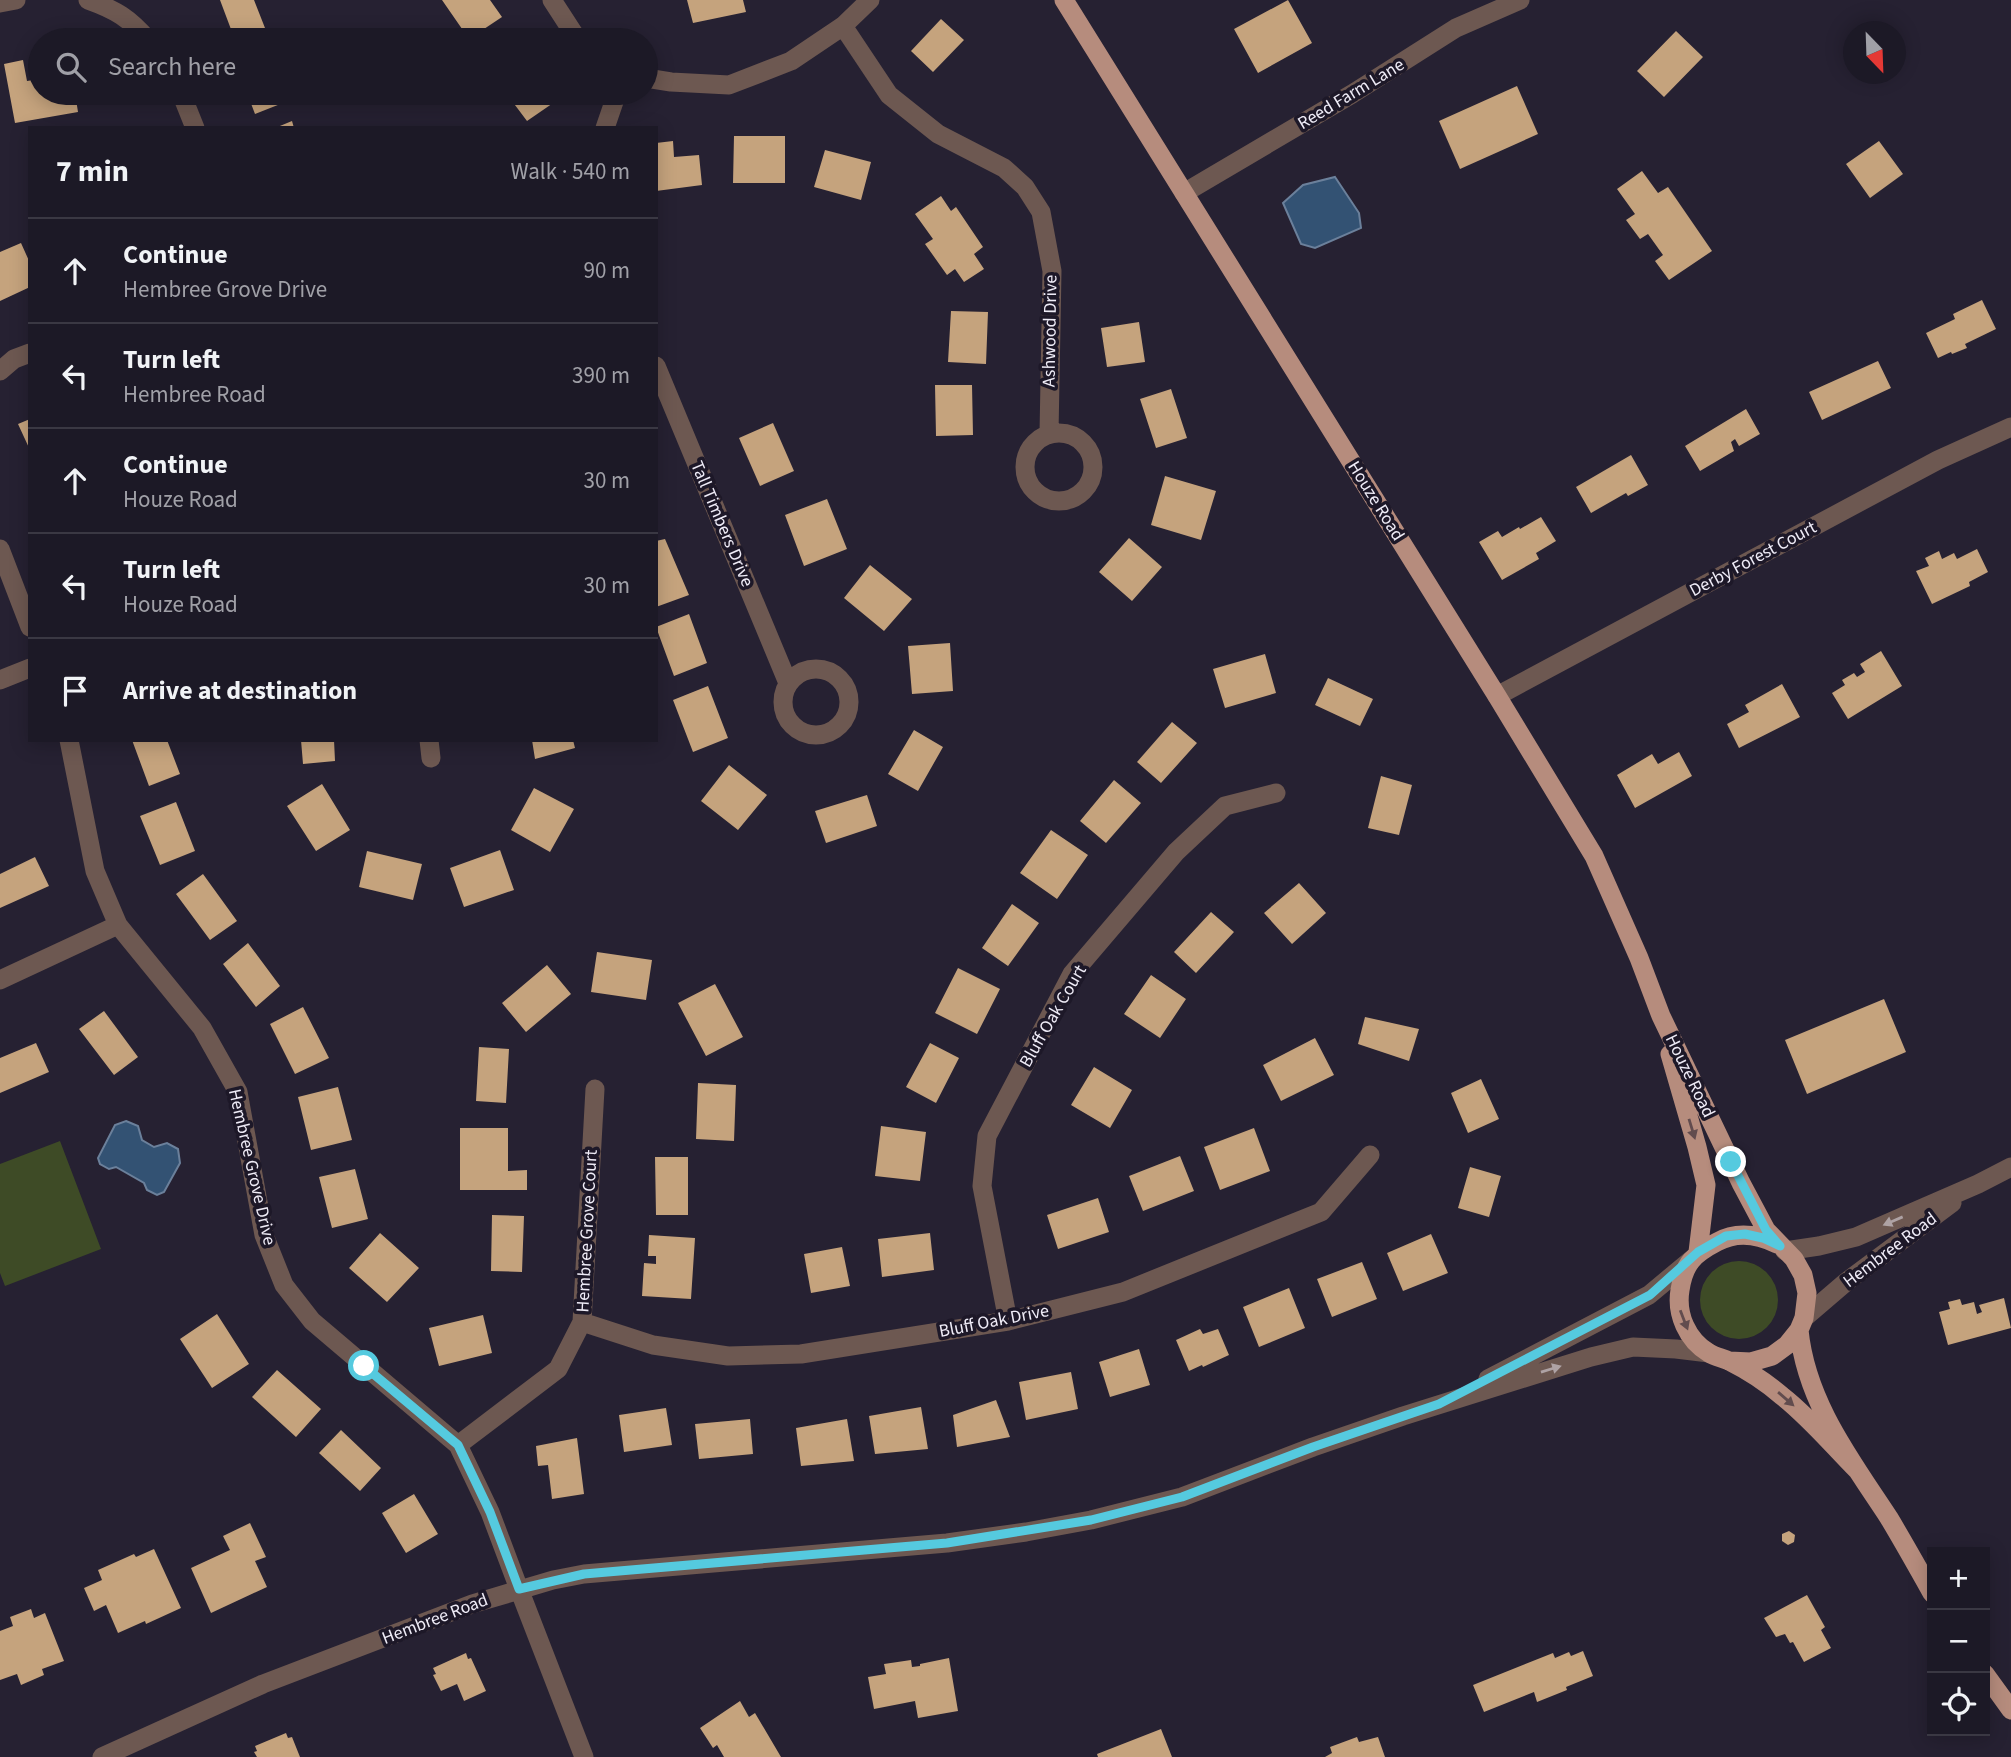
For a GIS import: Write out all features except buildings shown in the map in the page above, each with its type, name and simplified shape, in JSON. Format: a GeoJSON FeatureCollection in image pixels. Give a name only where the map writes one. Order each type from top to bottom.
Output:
{"type":"FeatureCollection","features":[{"type":"Feature","properties":{"kind":"main road","name":"Houze Road"},"geometry":{"type":"LineString","coordinates":[[1065,0],[1594,856],[1639,958],[1661,1016],[1741,1183],[1766,1230],[1794,1259],[1803,1275],[1807,1293],[1800,1348],[1823,1412],[1839,1443],[1891,1522],[1927,1584]]}},
{"type":"Feature","properties":{"kind":"main road","name":"Houze Road"},"geometry":{"type":"LineString","coordinates":[[1661,1016],[1706,1185],[1695,1256],[1681,1279],[1678,1300],[1682,1321],[1693,1339],[1709,1353],[1729,1361],[1783,1396],[1858,1471]]}},
{"type":"Feature","properties":{"kind":"main road"},"geometry":{"type":"LineString","coordinates":[[1695,1256],[1726,1236],[1745,1234],[1763,1238],[1782,1248]]}},
{"type":"Feature","properties":{"kind":"main road","name":"Houze Road"},"geometry":{"type":"LineString","coordinates":[[1729,1361],[1751,1362],[1772,1356],[1787,1345],[1801,1324]]}},
{"type":"Feature","properties":{"kind":"main road"},"geometry":{"type":"LineString","coordinates":[[1990,1681],[2011,1710]]}},
{"type":"Feature","properties":{"kind":"street"},"geometry":{"type":"LineString","coordinates":[[0,3],[16,0]]}},
{"type":"Feature","properties":{"kind":"street"},"geometry":{"type":"LineString","coordinates":[[88,0],[115,4],[137,28]]}},
{"type":"Feature","properties":{"kind":"street"},"geometry":{"type":"LineString","coordinates":[[552,0],[570,28]]}},
{"type":"Feature","properties":{"kind":"street"},"geometry":{"type":"LineString","coordinates":[[658,80],[729,85],[791,61],[843,26],[870,0]]}},
{"type":"Feature","properties":{"kind":"street","name":"Reed Farm Lane"},"geometry":{"type":"LineString","coordinates":[[1184,192],[1352,94],[1456,28],[1520,0]]}},
{"type":"Feature","properties":{"kind":"street","name":"Ashwood Drive"},"geometry":{"type":"LineString","coordinates":[[843,26],[890,95],[938,134],[1004,168],[1025,187],[1041,212],[1052,271],[1049,434]]}},
{"type":"Feature","properties":{"kind":"street"},"geometry":{"type":"LineString","coordinates":[[186,105],[194,126]]}},
{"type":"Feature","properties":{"kind":"street"},"geometry":{"type":"LineString","coordinates":[[606,126],[613,105]]}},
{"type":"Feature","properties":{"kind":"street"},"geometry":{"type":"LineString","coordinates":[[0,371],[14,359],[28,353]]}},
{"type":"Feature","properties":{"kind":"street","name":"Tall Timbers Drive"},"geometry":{"type":"LineString","coordinates":[[658,371],[788,683]]}},
{"type":"Feature","properties":{"kind":"street","name":"Derby Forest Court"},"geometry":{"type":"LineString","coordinates":[[1497,696],[1938,460],[2011,427]]}},
{"type":"Feature","properties":{"kind":"street"},"geometry":{"type":"LineString","coordinates":[[0,549],[28,622]]}},
{"type":"Feature","properties":{"kind":"street"},"geometry":{"type":"LineString","coordinates":[[0,680],[28,669]]}},
{"type":"Feature","properties":{"kind":"street","name":"Hembree Grove Drive"},"geometry":{"type":"LineString","coordinates":[[68,742],[95,871],[118,925],[202,1028],[238,1092],[264,1235],[284,1285],[312,1321],[458,1445],[490,1512],[584,1757]]}},
{"type":"Feature","properties":{"kind":"street","name":"Bluff Oak Court"},"geometry":{"type":"LineString","coordinates":[[1008,1321],[982,1186],[987,1136],[1072,974],[1176,852],[1225,806],[1276,793]]}},
{"type":"Feature","properties":{"kind":"street"},"geometry":{"type":"LineString","coordinates":[[0,980],[118,925]]}},
{"type":"Feature","properties":{"kind":"street","name":"Hembree Grove Court"},"geometry":{"type":"LineString","coordinates":[[458,1445],[558,1369],[582,1322],[595,1089]]}},
{"type":"Feature","properties":{"kind":"street","name":"Bluff Oak Drive"},"geometry":{"type":"LineString","coordinates":[[582,1322],[653,1345],[729,1356],[801,1354],[1008,1321],[1123,1292],[1321,1212],[1370,1155]]}},
{"type":"Feature","properties":{"kind":"street","name":"Hembree Road"},"geometry":{"type":"LineString","coordinates":[[1782,1248],[1819,1246],[1856,1237],[2011,1167]]}},
{"type":"Feature","properties":{"kind":"street","name":"Hembree Road"},"geometry":{"type":"LineString","coordinates":[[1801,1324],[1846,1282],[1978,1184]]}},
{"type":"Feature","properties":{"kind":"street","name":"Hembree Road"},"geometry":{"type":"LineString","coordinates":[[1439,1404],[1650,1295],[1695,1256]]}},
{"type":"Feature","properties":{"kind":"street","name":"Hembree Road"},"geometry":{"type":"LineString","coordinates":[[102,1757],[263,1684],[472,1604],[519,1589],[584,1574],[947,1543],[1091,1520],[1182,1497],[1439,1404],[1623,1348],[1709,1353]]}},
{"type":"Feature","properties":{"kind":"green space"},"geometry":{"type":"Polygon","coordinates":[[[60,1141],[101,1249],[5,1286],[0,1273],[0,1164],[60,1141]]]}},
{"type":"Feature","properties":{"kind":"green space"},"geometry":{"type":"Polygon","coordinates":[[[1739,1261],[1754,1264],[1766,1273],[1775,1285],[1778,1300],[1775,1315],[1766,1327],[1754,1336],[1739,1339],[1724,1336],[1712,1327],[1703,1315],[1700,1300],[1703,1285],[1712,1273],[1724,1264],[1739,1261]]]}},
{"type":"Feature","properties":{"kind":"water"},"geometry":{"type":"Polygon","coordinates":[[[1335,177],[1359,213],[1361,228],[1315,248],[1301,244],[1283,203],[1303,185],[1335,177]]]}},
{"type":"Feature","properties":{"kind":"water"},"geometry":{"type":"Polygon","coordinates":[[[126,1121],[138,1126],[142,1140],[154,1147],[167,1143],[178,1149],[180,1163],[164,1192],[157,1195],[147,1190],[144,1183],[116,1167],[109,1169],[100,1164],[98,1158],[115,1125],[126,1121]]]}},
{"type":"Feature","properties":{"kind":"route"},"geometry":{"type":"LineString","coordinates":[[364,1366],[458,1445],[490,1512],[519,1589],[584,1574],[947,1543],[1026,1532],[1091,1520],[1182,1497],[1313,1447],[1439,1404],[1650,1295],[1698,1252],[1726,1236],[1745,1234],[1780,1246],[1766,1230],[1731,1162]]}}]}
